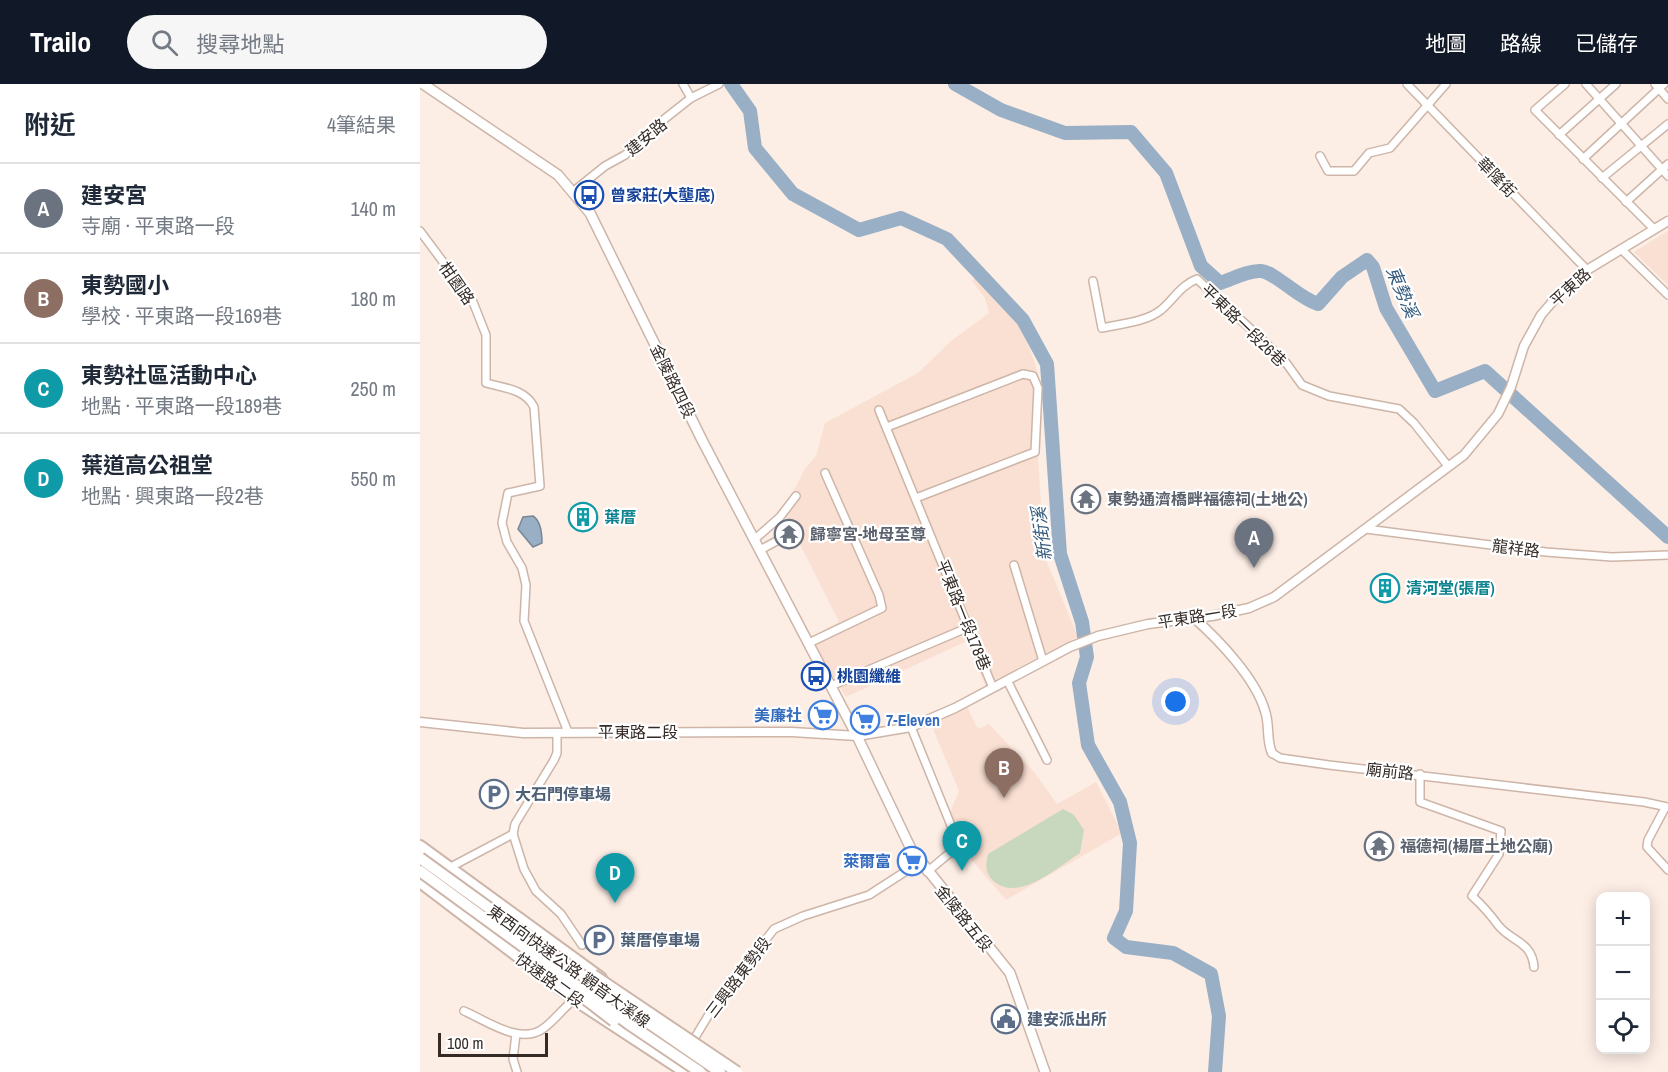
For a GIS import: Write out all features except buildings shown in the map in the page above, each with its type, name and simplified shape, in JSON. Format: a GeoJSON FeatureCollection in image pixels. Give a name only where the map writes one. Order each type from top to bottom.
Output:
{"type":"FeatureCollection","features":[{"type":"Feature","properties":{"kind":"main road","name":"金陵路四段"},"geometry":{"type":"LineString","coordinates":[[423,84],[558,175],[574,191],[590,213],[702,440],[857,736]]}},
{"type":"Feature","properties":{"kind":"main road","name":"金陵路五段"},"geometry":{"type":"LineString","coordinates":[[857,736],[886,801],[920,862],[1010,974],[1045,1072]]}},
{"type":"Feature","properties":{"kind":"main road","name":"快速路二段"},"geometry":{"type":"LineString","coordinates":[[420,846],[730,1072]]}},
{"type":"Feature","properties":{"kind":"main road","name":"東西向快速公路 觀音大溪線"},"geometry":{"type":"LineString","coordinates":[[420,858],[533,947],[700,1072]]}},
{"type":"Feature","properties":{"kind":"main road","name":"東西向快速公路 觀音大溪線"},"geometry":{"type":"LineString","coordinates":[[420,871],[720,1072]]}},
{"type":"Feature","properties":{"kind":"main road","name":"快速路二段"},"geometry":{"type":"LineString","coordinates":[[421,884],[575,1000],[681,1071]]}},
{"type":"Feature","properties":{"kind":"main road"},"geometry":{"type":"LineString","coordinates":[[533,947],[596,1009],[681,1071]]}},
{"type":"Feature","properties":{"kind":"main road"},"geometry":{"type":"LineString","coordinates":[[533,947],[566,958],[737,1072]]}},
{"type":"Feature","properties":{"kind":"street"},"geometry":{"type":"LineString","coordinates":[[683,84],[691,98]]}},
{"type":"Feature","properties":{"kind":"street","name":"建安路"},"geometry":{"type":"LineString","coordinates":[[574,191],[605,166],[625,155],[691,98],[718,84]]}},
{"type":"Feature","properties":{"kind":"street","name":"華隆街"},"geometry":{"type":"LineString","coordinates":[[1407,84],[1587,270]]}},
{"type":"Feature","properties":{"kind":"street"},"geometry":{"type":"LineString","coordinates":[[1320,156],[1328,171],[1354,171],[1369,153],[1390,148],[1446,84]]}},
{"type":"Feature","properties":{"kind":"street"},"geometry":{"type":"LineString","coordinates":[[1566,84],[1535,111],[1654,230]]}},
{"type":"Feature","properties":{"kind":"street"},"geometry":{"type":"LineString","coordinates":[[1586,84],[1641,146],[1665,167],[1668,176]]}},
{"type":"Feature","properties":{"kind":"street"},"geometry":{"type":"LineString","coordinates":[[1559,135],[1616,84]]}},
{"type":"Feature","properties":{"kind":"street"},"geometry":{"type":"LineString","coordinates":[[1583,159],[1659,85],[1668,99]]}},
{"type":"Feature","properties":{"kind":"street"},"geometry":{"type":"LineString","coordinates":[[1602,178],[1668,124]]}},
{"type":"Feature","properties":{"kind":"street"},"geometry":{"type":"LineString","coordinates":[[1626,202],[1665,167]]}},
{"type":"Feature","properties":{"kind":"street","name":"平東路"},"geometry":{"type":"LineString","coordinates":[[1511,387],[1524,346],[1541,315],[1560,293],[1587,270],[1668,221]]}},
{"type":"Feature","properties":{"kind":"street","name":"柑園路"},"geometry":{"type":"LineString","coordinates":[[420,231],[473,302],[486,335],[486,383],[523,394],[529,397],[534,407],[540,486],[508,493],[502,524],[507,542],[522,568],[526,585],[524,621],[568,732]]}},
{"type":"Feature","properties":{"kind":"street"},"geometry":{"type":"LineString","coordinates":[[1621,249],[1668,295]]}},
{"type":"Feature","properties":{"kind":"street","name":"平東路一段26巷"},"geometry":{"type":"LineString","coordinates":[[1093,281],[1102,328],[1148,317],[1160,310],[1187,283],[1197,279],[1284,360],[1302,385],[1329,396],[1399,409],[1414,423],[1448,466]]}},
{"type":"Feature","properties":{"kind":"street"},"geometry":{"type":"LineString","coordinates":[[887,427],[1023,374],[1033,375],[1038,388],[1035,452],[916,498]]}},
{"type":"Feature","properties":{"kind":"street","name":"平東路一段"},"geometry":{"type":"LineString","coordinates":[[857,736],[911,727],[993,688],[1070,647],[1098,636],[1148,624],[1249,608],[1274,597],[1464,455],[1498,414],[1511,387]]}},
{"type":"Feature","properties":{"kind":"street","name":"平東路一段178巷"},"geometry":{"type":"LineString","coordinates":[[879,410],[993,688]]}},
{"type":"Feature","properties":{"kind":"street"},"geometry":{"type":"LineString","coordinates":[[809,643],[882,608],[879,595],[825,473]]}},
{"type":"Feature","properties":{"kind":"street"},"geometry":{"type":"LineString","coordinates":[[755,539],[780,517],[796,496]]}},
{"type":"Feature","properties":{"kind":"street","name":"龍祥路"},"geometry":{"type":"LineString","coordinates":[[1366,529],[1546,552],[1612,557],[1668,555]]}},
{"type":"Feature","properties":{"kind":"street"},"geometry":{"type":"LineString","coordinates":[[760,550],[784,537]]}},
{"type":"Feature","properties":{"kind":"street"},"geometry":{"type":"LineString","coordinates":[[1014,564],[1043,661]]}},
{"type":"Feature","properties":{"kind":"street","name":"廟前路"},"geometry":{"type":"LineString","coordinates":[[1194,618],[1225,648],[1245,675],[1265,710],[1272,753],[1280,758],[1644,802],[1666,807]]}},
{"type":"Feature","properties":{"kind":"street"},"geometry":{"type":"LineString","coordinates":[[831,686],[969,627]]}},
{"type":"Feature","properties":{"kind":"street"},"geometry":{"type":"LineString","coordinates":[[1007,680],[1047,760]]}},
{"type":"Feature","properties":{"kind":"street","name":"平東路二段"},"geometry":{"type":"LineString","coordinates":[[420,722],[523,733],[792,732],[857,736]]}},
{"type":"Feature","properties":{"kind":"street"},"geometry":{"type":"LineString","coordinates":[[911,727],[959,845],[927,872]]}},
{"type":"Feature","properties":{"kind":"street"},"geometry":{"type":"LineString","coordinates":[[557,733],[557,753],[514,824],[513,834],[524,869],[536,891],[561,914],[582,945]]}},
{"type":"Feature","properties":{"kind":"street"},"geometry":{"type":"LineString","coordinates":[[1420,774],[1420,802],[1501,831],[1499,854],[1472,896],[1495,917],[1498,925],[1524,944],[1533,958],[1534,966]]}},
{"type":"Feature","properties":{"kind":"street"},"geometry":{"type":"LineString","coordinates":[[1666,807],[1648,840],[1647,847],[1668,870]]}},
{"type":"Feature","properties":{"kind":"street"},"geometry":{"type":"LineString","coordinates":[[421,884],[513,834]]}},
{"type":"Feature","properties":{"kind":"street","name":"三興路東勢段"},"geometry":{"type":"LineString","coordinates":[[681,1071],[691,1045],[711,1011],[774,929],[803,916],[869,896],[920,862]]}},
{"type":"Feature","properties":{"kind":"street"},"geometry":{"type":"LineString","coordinates":[[464,1011],[516,1034],[528,1035],[541,1030],[569,1004]]}},
{"type":"Feature","properties":{"kind":"street"},"geometry":{"type":"LineString","coordinates":[[516,1034],[513,1059],[517,1072]]}},
{"type":"Feature","properties":{"kind":"shaded area"},"geometry":{"type":"Polygon","coordinates":[[[1668,231],[1668,285],[1634,252],[1668,231]]]}},
{"type":"Feature","properties":{"kind":"shaded area"},"geometry":{"type":"Polygon","coordinates":[[[977,276],[1017,317],[1035,363],[1040,385],[1038,456],[1044,555],[1078,637],[985,685],[967,641],[846,697],[809,638],[839,622],[783,510],[805,469],[816,456],[825,423],[918,373],[951,341],[989,313],[985,298],[972,281],[977,276]]]}},
{"type":"Feature","properties":{"kind":"shaded area"},"geometry":{"type":"Polygon","coordinates":[[[967,707],[978,729],[989,724],[1035,773],[1057,804],[1096,782],[1122,833],[1006,900],[971,859],[975,856],[950,812],[959,791],[930,722],[967,707]]]}},
{"type":"Feature","properties":{"kind":"green space"},"geometry":{"type":"Polygon","coordinates":[[[1063,809],[1074,815],[1084,830],[1080,853],[1040,880],[1028,885],[1017,888],[1006,887],[992,880],[987,870],[988,854],[1063,809]]]}},
{"type":"Feature","properties":{"kind":"water"},"geometry":{"type":"Polygon","coordinates":[[[533,516],[539,524],[542,543],[533,547],[518,529],[523,517],[533,516]]]}},
{"type":"Feature","properties":{"kind":"waterway","name":"新街溪"},"geometry":{"type":"LineString","coordinates":[[731,84],[750,111],[755,148],[793,194],[859,230],[901,218],[947,239],[1023,320],[1047,364],[1060,554],[1082,622],[1087,657],[1079,683],[1088,745],[1120,802],[1130,843],[1126,911],[1114,938],[1126,947],[1173,953],[1211,974],[1219,1016],[1215,1072]]}},
{"type":"Feature","properties":{"kind":"waterway","name":"東勢溪"},"geometry":{"type":"LineString","coordinates":[[955,84],[1001,110],[1065,133],[1131,132],[1166,173],[1201,266],[1220,283],[1246,273],[1267,272],[1318,304],[1342,277],[1367,260],[1373,267],[1386,308],[1435,391],[1485,371],[1668,537]]}},
{"type":"Feature","properties":{"kind":"place","name":"曾家莊(大壟底)"},"geometry":{"type":"Point","coordinates":[589,195]}},
{"type":"Feature","properties":{"kind":"place","name":"東勢通濟橋畔福德祠(土地公)"},"geometry":{"type":"Point","coordinates":[1086,499]}},
{"type":"Feature","properties":{"kind":"place","name":"葉厝"},"geometry":{"type":"Point","coordinates":[583,517]}},
{"type":"Feature","properties":{"kind":"place","name":"歸寧宮-地母至尊"},"geometry":{"type":"Point","coordinates":[789,534]}},
{"type":"Feature","properties":{"kind":"place","name":"建安宮"},"geometry":{"type":"Point","coordinates":[1254,568]}},
{"type":"Feature","properties":{"kind":"place","name":"清河堂(張厝)"},"geometry":{"type":"Point","coordinates":[1385,588]}},
{"type":"Feature","properties":{"kind":"place","name":"桃園纖維"},"geometry":{"type":"Point","coordinates":[816,676]}},
{"type":"Feature","properties":{"kind":"place","name":"美廉社"},"geometry":{"type":"Point","coordinates":[823,715]}},
{"type":"Feature","properties":{"kind":"place","name":"7-Eleven"},"geometry":{"type":"Point","coordinates":[865,720]}},
{"type":"Feature","properties":{"kind":"place","name":"大石門停車場"},"geometry":{"type":"Point","coordinates":[494,794]}},
{"type":"Feature","properties":{"kind":"place","name":"東勢國小"},"geometry":{"type":"Point","coordinates":[1004,798]}},
{"type":"Feature","properties":{"kind":"place","name":"福德祠(楊厝土地公廟)"},"geometry":{"type":"Point","coordinates":[1379,846]}},
{"type":"Feature","properties":{"kind":"place","name":"萊爾富"},"geometry":{"type":"Point","coordinates":[912,861]}},
{"type":"Feature","properties":{"kind":"place","name":"東勢社區活動中心"},"geometry":{"type":"Point","coordinates":[962,871]}},
{"type":"Feature","properties":{"kind":"place","name":"葉道高公祖堂"},"geometry":{"type":"Point","coordinates":[615,903]}},
{"type":"Feature","properties":{"kind":"place","name":"葉厝停車場"},"geometry":{"type":"Point","coordinates":[599,940]}},
{"type":"Feature","properties":{"kind":"place","name":"建安派出所"},"geometry":{"type":"Point","coordinates":[1006,1019]}}]}
